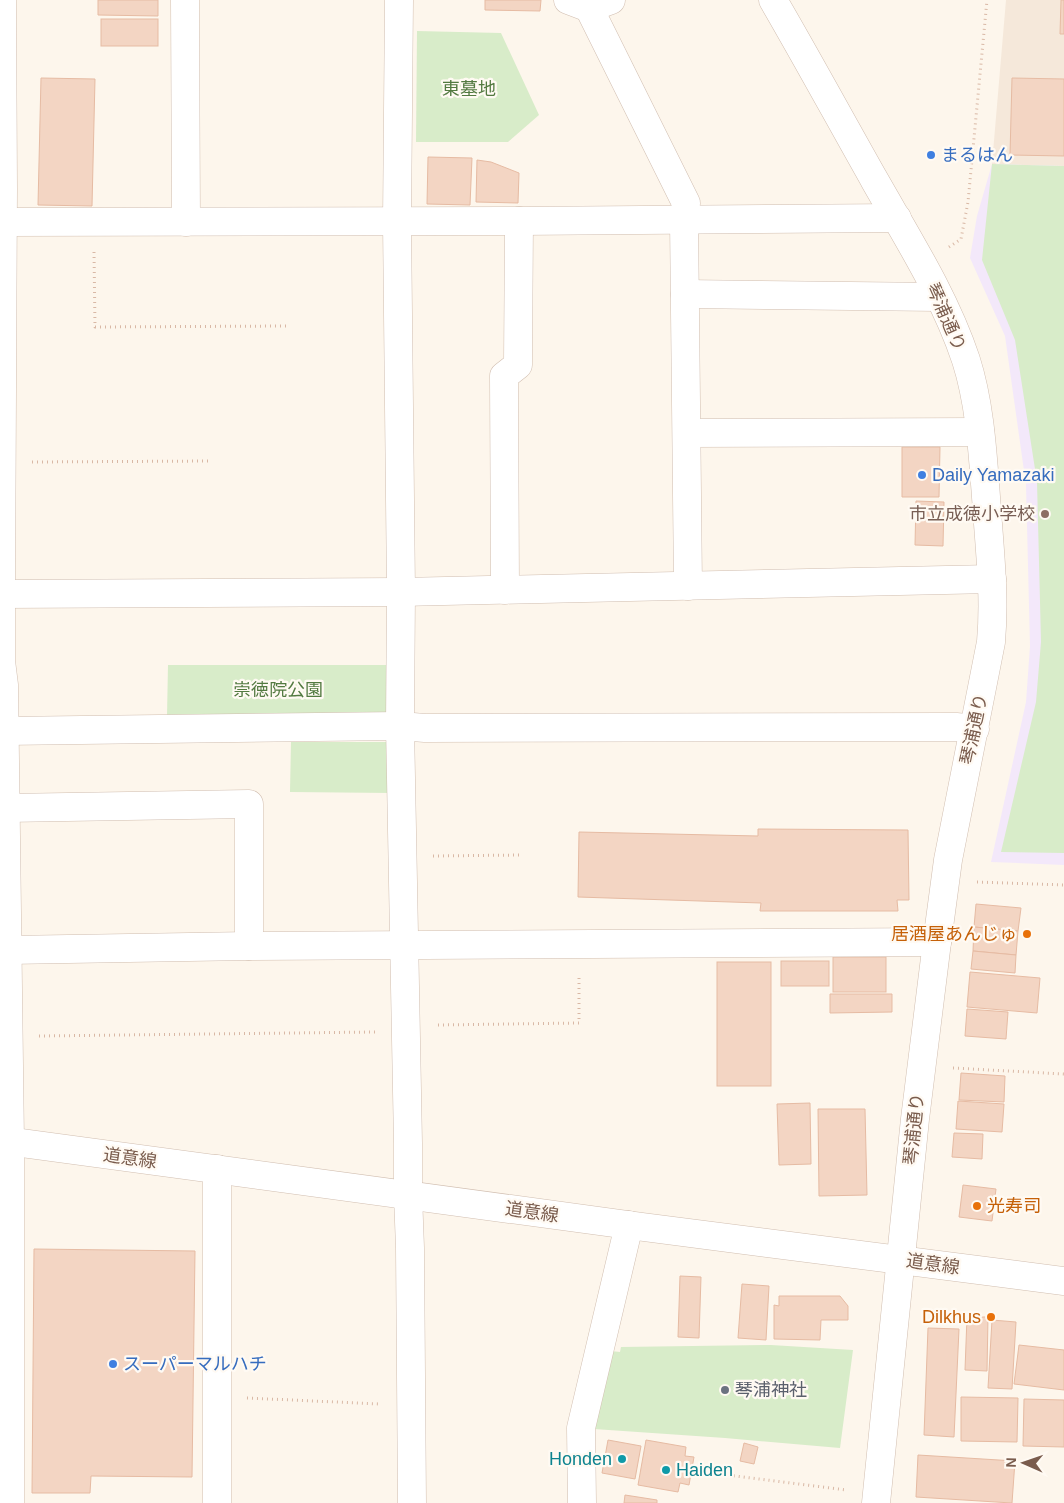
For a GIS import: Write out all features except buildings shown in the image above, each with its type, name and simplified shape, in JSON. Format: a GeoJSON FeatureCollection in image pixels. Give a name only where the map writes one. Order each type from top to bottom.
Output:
{"type":"FeatureCollection","features":[{"type":"Feature","properties":{"kind":"street"},"geometry":{"type":"LineString","coordinates":[[2,0],[1,662],[4,685],[8,950],[5,1141],[5,1384],[10,1503]]}},
{"type":"Feature","properties":{"kind":"street"},"geometry":{"type":"LineString","coordinates":[[185,0],[186,222]]}},
{"type":"Feature","properties":{"kind":"street"},"geometry":{"type":"LineString","coordinates":[[399,0],[397,222],[401,592],[400,726],[410,1248],[412,1503]]}},
{"type":"Feature","properties":{"kind":"street","name":"琴浦通り"},"geometry":{"type":"LineString","coordinates":[[773,0],[897,218],[939,297],[966,361],[974,392],[980,432],[992,579],[993,617],[991,642],[948,860],[937,942],[915,1119],[876,1503]]}},
{"type":"Feature","properties":{"kind":"street"},"geometry":{"type":"LineString","coordinates":[[590,3],[686,203],[684,220],[688,586]]}},
{"type":"Feature","properties":{"kind":"street"},"geometry":{"type":"LineString","coordinates":[[1,222],[397,222],[897,218]]}},
{"type":"Feature","properties":{"kind":"street"},"geometry":{"type":"LineString","coordinates":[[506,590],[504,376],[518,365],[519,221]]}},
{"type":"Feature","properties":{"kind":"street"},"geometry":{"type":"LineString","coordinates":[[685,294],[939,297]]}},
{"type":"Feature","properties":{"kind":"street"},"geometry":{"type":"LineString","coordinates":[[687,432],[980,432]]}},
{"type":"Feature","properties":{"kind":"street"},"geometry":{"type":"LineString","coordinates":[[1,594],[401,592],[992,579]]}},
{"type":"Feature","properties":{"kind":"street"},"geometry":{"type":"LineString","coordinates":[[4,731],[400,726],[425,728],[956,727],[975,729]]}},
{"type":"Feature","properties":{"kind":"street"},"geometry":{"type":"LineString","coordinates":[[6,808],[248,804],[249,946]]}},
{"type":"Feature","properties":{"kind":"street"},"geometry":{"type":"LineString","coordinates":[[8,950],[249,946],[937,942]]}},
{"type":"Feature","properties":{"kind":"street","name":"道意線"},"geometry":{"type":"LineString","coordinates":[[5,1141],[1064,1281]]}},
{"type":"Feature","properties":{"kind":"street"},"geometry":{"type":"LineString","coordinates":[[217,1169],[217,1503]]}},
{"type":"Feature","properties":{"kind":"street"},"geometry":{"type":"LineString","coordinates":[[582,1503],[581,1428],[629,1225]]}},
{"type":"Feature","properties":{"kind":"path"},"geometry":{"type":"LineString","coordinates":[[947,249],[961,239],[968,202],[987,0]]}},
{"type":"Feature","properties":{"kind":"path"},"geometry":{"type":"LineString","coordinates":[[93,222],[95,327],[287,326]]}},
{"type":"Feature","properties":{"kind":"path"},"geometry":{"type":"LineString","coordinates":[[1,462],[212,461]]}},
{"type":"Feature","properties":{"kind":"path"},"geometry":{"type":"LineString","coordinates":[[403,856],[520,855]]}},
{"type":"Feature","properties":{"kind":"path"},"geometry":{"type":"LineString","coordinates":[[971,881],[1064,884]]}},
{"type":"Feature","properties":{"kind":"path"},"geometry":{"type":"LineString","coordinates":[[8,1036],[406,1031],[419,1025],[579,1023],[579,944]]}},
{"type":"Feature","properties":{"kind":"path"},"geometry":{"type":"LineString","coordinates":[[953,1068],[1064,1074]]}},
{"type":"Feature","properties":{"kind":"path"},"geometry":{"type":"LineString","coordinates":[[217,1397],[411,1405]]}},
{"type":"Feature","properties":{"kind":"path"},"geometry":{"type":"LineString","coordinates":[[704,1472],[846,1490]]}},
{"type":"Feature","properties":{"kind":"shaded area"},"geometry":{"type":"Polygon","coordinates":[[[1006,0],[1064,0],[1064,166],[992,164],[1006,0]]]}},
{"type":"Feature","properties":{"kind":"shaded area","name":"市立成徳小学校"},"geometry":{"type":"Polygon","coordinates":[[[992,164],[1064,166],[1064,865],[991,862],[1026,702],[1030,646],[1026,485],[1005,336],[970,258],[977,216],[992,164]]]}},
{"type":"Feature","properties":{"kind":"green space","name":"東墓地"},"geometry":{"type":"Polygon","coordinates":[[[417,31],[501,33],[539,115],[508,142],[416,142],[417,31]]]}},
{"type":"Feature","properties":{"kind":"green space","name":"市立成徳小学校"},"geometry":{"type":"Polygon","coordinates":[[[992,164],[1064,166],[1064,853],[1001,852],[1036,702],[1041,642],[1037,482],[1015,340],[982,260],[992,164]]]}},
{"type":"Feature","properties":{"kind":"green space","name":"崇徳院公園"},"geometry":{"type":"Polygon","coordinates":[[[168,665],[387,665],[388,715],[167,716],[168,665]]]}},
{"type":"Feature","properties":{"kind":"green space","name":"崇徳院公園"},"geometry":{"type":"Polygon","coordinates":[[[291,742],[391,742],[391,793],[290,792],[291,742]]]}},
{"type":"Feature","properties":{"kind":"green space"},"geometry":{"type":"Polygon","coordinates":[[[771,1345],[853,1350],[840,1448],[594,1429],[611,1351],[620,1352],[621,1347],[771,1345]]]}},
{"type":"Feature","properties":{"kind":"place","name":"まるはん"},"geometry":{"type":"Point","coordinates":[931,155]}},
{"type":"Feature","properties":{"kind":"place","name":"Daily Yamazaki"},"geometry":{"type":"Point","coordinates":[922,475]}},
{"type":"Feature","properties":{"kind":"place","name":"市立成徳小学校"},"geometry":{"type":"Point","coordinates":[1045,514]}},
{"type":"Feature","properties":{"kind":"place","name":"居酒屋あんじゅ"},"geometry":{"type":"Point","coordinates":[1027,934]}},
{"type":"Feature","properties":{"kind":"place","name":"光寿司"},"geometry":{"type":"Point","coordinates":[977,1206]}},
{"type":"Feature","properties":{"kind":"place","name":"Dilkhus"},"geometry":{"type":"Point","coordinates":[991,1317]}},
{"type":"Feature","properties":{"kind":"place","name":"スーパーマルハチ"},"geometry":{"type":"Point","coordinates":[113,1364]}},
{"type":"Feature","properties":{"kind":"place","name":"琴浦神社"},"geometry":{"type":"Point","coordinates":[725,1390]}},
{"type":"Feature","properties":{"kind":"place","name":"Honden"},"geometry":{"type":"Point","coordinates":[622,1459]}},
{"type":"Feature","properties":{"kind":"place","name":"Haiden"},"geometry":{"type":"Point","coordinates":[666,1470]}}]}
